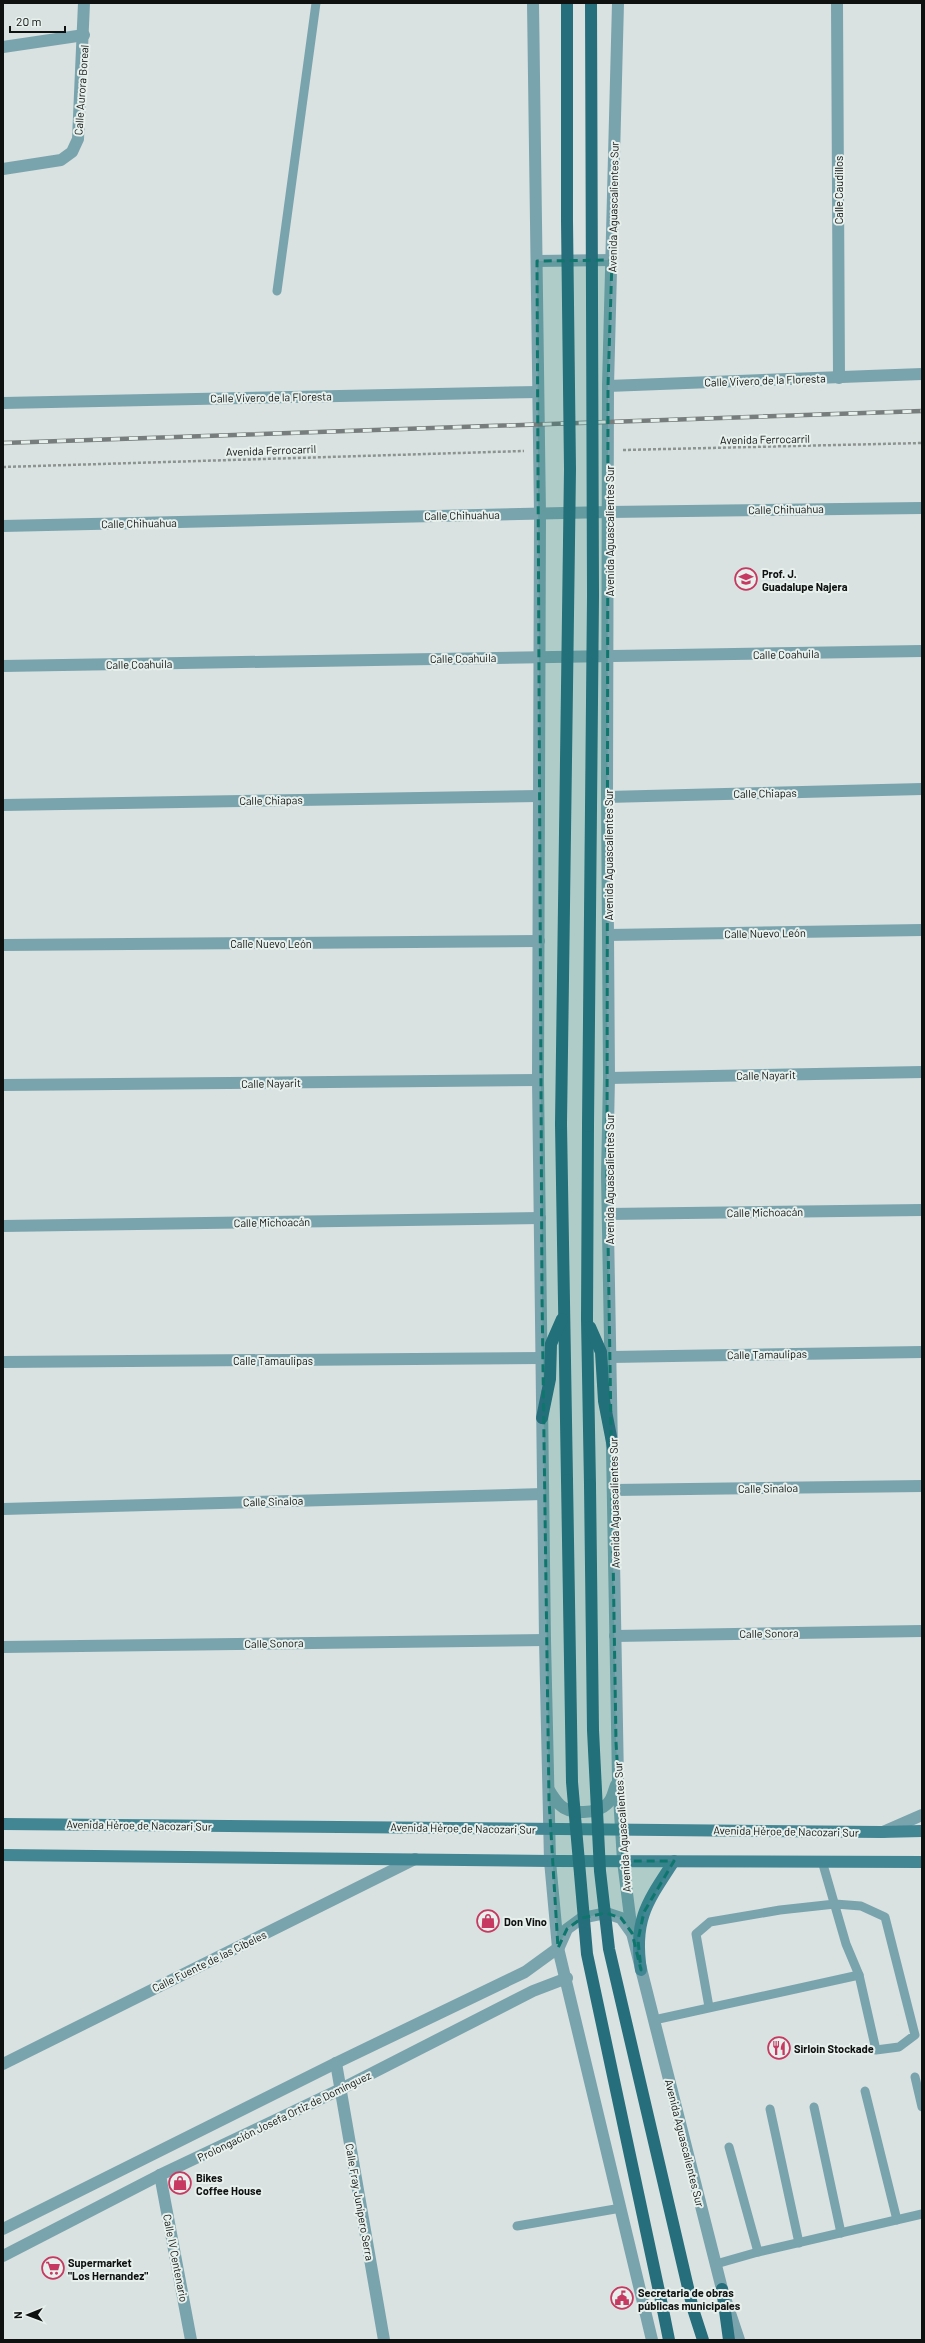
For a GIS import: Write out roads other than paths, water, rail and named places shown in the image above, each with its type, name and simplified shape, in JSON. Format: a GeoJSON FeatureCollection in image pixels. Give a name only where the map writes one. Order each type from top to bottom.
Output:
{"type":"FeatureCollection","features":[{"type":"Feature","properties":{"kind":"main road"},"geometry":{"type":"LineString","coordinates":[[567,3],[566,221],[570,469],[561,1124],[572,1782],[587,1954],[669,2340]]}},
{"type":"Feature","properties":{"kind":"main road","name":"Avenida Aguascalientes Sur"},"geometry":{"type":"LineString","coordinates":[[591,3],[594,596],[587,1319],[593,1730],[600,1871],[608,1941],[693,2308],[703,2340]]}},
{"type":"Feature","properties":{"kind":"main road"},"geometry":{"type":"LineString","coordinates":[[542,1418],[550,1380],[551,1344],[563,1314]]}},
{"type":"Feature","properties":{"kind":"main road"},"geometry":{"type":"LineString","coordinates":[[587,1319],[601,1352],[604,1402],[614,1447]]}},
{"type":"Feature","properties":{"kind":"main road","name":"Avenida Héroe de Nacozari Sur"},"geometry":{"type":"LineString","coordinates":[[3,1824],[881,1832],[922,1831]]}},
{"type":"Feature","properties":{"kind":"main road"},"geometry":{"type":"LineString","coordinates":[[3,1855],[550,1861],[922,1862]]}},
{"type":"Feature","properties":{"kind":"main road"},"geometry":{"type":"LineString","coordinates":[[641,1970],[638,1940],[644,1912],[653,1892],[674,1861]]}},
{"type":"Feature","properties":{"kind":"main road"},"geometry":{"type":"LineString","coordinates":[[722,2289],[729,2340]]}},
{"type":"Feature","properties":{"kind":"street","name":"Calle Aurora Boreal"},"geometry":{"type":"LineString","coordinates":[[3,169],[61,160],[72,152],[78,139],[84,35],[84,3]]}},
{"type":"Feature","properties":{"kind":"street"},"geometry":{"type":"LineString","coordinates":[[533,3],[540,514],[538,1080],[545,1640],[550,1861],[558,1948],[567,1978],[652,2340]]}},
{"type":"Feature","properties":{"kind":"street","name":"Avenida Aguascalientes Sur"},"geometry":{"type":"LineString","coordinates":[[618,3],[608,386],[609,658],[607,797],[609,1078],[608,1214],[614,1447],[615,1636],[620,1830],[622,1861],[632,1933],[722,2289],[739,2340]]}},
{"type":"Feature","properties":{"kind":"street","name":"Calle Caudillos"},"geometry":{"type":"LineString","coordinates":[[837,3],[839,378]]}},
{"type":"Feature","properties":{"kind":"street"},"geometry":{"type":"LineString","coordinates":[[3,47],[84,35]]}},
{"type":"Feature","properties":{"kind":"street"},"geometry":{"type":"LineString","coordinates":[[537,262],[612,260]]}},
{"type":"Feature","properties":{"kind":"street","name":"Calle Vivero de la Floresta"},"geometry":{"type":"LineString","coordinates":[[608,386],[922,374]]}},
{"type":"Feature","properties":{"kind":"street","name":"Calle Vivero de la Floresta"},"geometry":{"type":"LineString","coordinates":[[3,403],[538,392]]}},
{"type":"Feature","properties":{"kind":"street","name":"Calle Chihuahua"},"geometry":{"type":"LineString","coordinates":[[3,526],[609,512],[922,508]]}},
{"type":"Feature","properties":{"kind":"street","name":"Calle Coahuila"},"geometry":{"type":"LineString","coordinates":[[3,666],[539,657],[609,658],[922,651]]}},
{"type":"Feature","properties":{"kind":"street","name":"Calle Chiapas"},"geometry":{"type":"LineString","coordinates":[[607,797],[922,789]]}},
{"type":"Feature","properties":{"kind":"street","name":"Calle Chiapas"},"geometry":{"type":"LineString","coordinates":[[3,805],[538,796]]}},
{"type":"Feature","properties":{"kind":"street","name":"Calle Nuevo León"},"geometry":{"type":"LineString","coordinates":[[608,935],[922,930]]}},
{"type":"Feature","properties":{"kind":"street","name":"Calle Nuevo León"},"geometry":{"type":"LineString","coordinates":[[3,945],[539,941]]}},
{"type":"Feature","properties":{"kind":"street","name":"Calle Nayarit"},"geometry":{"type":"LineString","coordinates":[[609,1078],[922,1072]]}},
{"type":"Feature","properties":{"kind":"street","name":"Calle Nayarit"},"geometry":{"type":"LineString","coordinates":[[3,1086],[538,1080]]}},
{"type":"Feature","properties":{"kind":"street","name":"Calle Michoacán"},"geometry":{"type":"LineString","coordinates":[[608,1214],[922,1210]]}},
{"type":"Feature","properties":{"kind":"street","name":"Calle Michoacán"},"geometry":{"type":"LineString","coordinates":[[3,1226],[540,1218]]}},
{"type":"Feature","properties":{"kind":"street","name":"Calle Tamaulipas"},"geometry":{"type":"LineString","coordinates":[[611,1357],[922,1352]]}},
{"type":"Feature","properties":{"kind":"street","name":"Calle Tamaulipas"},"geometry":{"type":"LineString","coordinates":[[3,1362],[542,1358]]}},
{"type":"Feature","properties":{"kind":"street","name":"Calle Sinaloa"},"geometry":{"type":"LineString","coordinates":[[614,1490],[922,1486]]}},
{"type":"Feature","properties":{"kind":"street","name":"Calle Sinaloa"},"geometry":{"type":"LineString","coordinates":[[3,1509],[543,1494]]}},
{"type":"Feature","properties":{"kind":"street","name":"Calle Sonora"},"geometry":{"type":"LineString","coordinates":[[615,1636],[922,1631]]}},
{"type":"Feature","properties":{"kind":"street","name":"Calle Sonora"},"geometry":{"type":"LineString","coordinates":[[3,1647],[545,1640]]}},
{"type":"Feature","properties":{"kind":"street"},"geometry":{"type":"LineString","coordinates":[[549,1790],[560,1806],[570,1810],[593,1811],[606,1805],[612,1797],[618,1780]]}},
{"type":"Feature","properties":{"kind":"street"},"geometry":{"type":"LineString","coordinates":[[881,1832],[922,1815]]}},
{"type":"Feature","properties":{"kind":"street","name":"Calle Fuente de las Cibeles"},"geometry":{"type":"LineString","coordinates":[[3,2064],[415,1859]]}},
{"type":"Feature","properties":{"kind":"street"},"geometry":{"type":"LineString","coordinates":[[3,2229],[336,2063],[525,1972],[558,1948],[567,1929],[582,1918],[606,1914],[621,1918],[632,1933]]}},
{"type":"Feature","properties":{"kind":"street","name":"Prolongación Josefa Ortiz de Domínguez"},"geometry":{"type":"LineString","coordinates":[[3,2256],[160,2175],[340,2089],[533,1991],[567,1978]]}},
{"type":"Feature","properties":{"kind":"street","name":"Calle Fray Junípero Serra"},"geometry":{"type":"LineString","coordinates":[[336,2063],[384,2340]]}},
{"type":"Feature","properties":{"kind":"street","name":"Calle IV Centenario"},"geometry":{"type":"LineString","coordinates":[[160,2175],[191,2340]]}},
{"type":"Feature","properties":{"kind":"lane"},"geometry":{"type":"LineString","coordinates":[[277,291],[316,3]]}},
{"type":"Feature","properties":{"kind":"lane"},"geometry":{"type":"LineString","coordinates":[[709,2007],[696,1934],[710,1922],[780,1910],[835,1904],[861,1906],[885,1917],[914,2035],[899,2046],[876,2050],[859,1975],[846,1944],[835,1904],[822,1861]]}},
{"type":"Feature","properties":{"kind":"lane"},"geometry":{"type":"LineString","coordinates":[[654,2020],[859,1975]]}},
{"type":"Feature","properties":{"kind":"lane"},"geometry":{"type":"LineString","coordinates":[[915,2077],[922,2107]]}},
{"type":"Feature","properties":{"kind":"lane"},"geometry":{"type":"LineString","coordinates":[[865,2091],[896,2220]]}},
{"type":"Feature","properties":{"kind":"lane"},"geometry":{"type":"LineString","coordinates":[[814,2107],[841,2233]]}},
{"type":"Feature","properties":{"kind":"lane"},"geometry":{"type":"LineString","coordinates":[[770,2109],[799,2243]]}},
{"type":"Feature","properties":{"kind":"lane"},"geometry":{"type":"LineString","coordinates":[[729,2147],[758,2252]]}},
{"type":"Feature","properties":{"kind":"lane"},"geometry":{"type":"LineString","coordinates":[[517,2226],[621,2208]]}},
{"type":"Feature","properties":{"kind":"lane"},"geometry":{"type":"LineString","coordinates":[[716,2264],[758,2252],[922,2214]]}},
{"type":"Feature","properties":{"kind":"railway"},"geometry":{"type":"LineString","coordinates":[[3,443],[922,411]]}},
{"type":"Feature","properties":{"kind":"place","name":"Prof. J. Guadalupe Najera"},"geometry":{"type":"Point","coordinates":[746,579]}},
{"type":"Feature","properties":{"kind":"place","name":"Don Vino"},"geometry":{"type":"Point","coordinates":[488,1921]}},
{"type":"Feature","properties":{"kind":"place","name":"Sirloin Stockade"},"geometry":{"type":"Point","coordinates":[779,2048]}},
{"type":"Feature","properties":{"kind":"place","name":"Bikes Coffee House"},"geometry":{"type":"Point","coordinates":[180,2183]}},
{"type":"Feature","properties":{"kind":"place","name":"Supermarket \"Los Hernandez\""},"geometry":{"type":"Point","coordinates":[53,2268]}},
{"type":"Feature","properties":{"kind":"place","name":"Secretaria de obras públicas municipales"},"geometry":{"type":"Point","coordinates":[622,2298]}}]}
